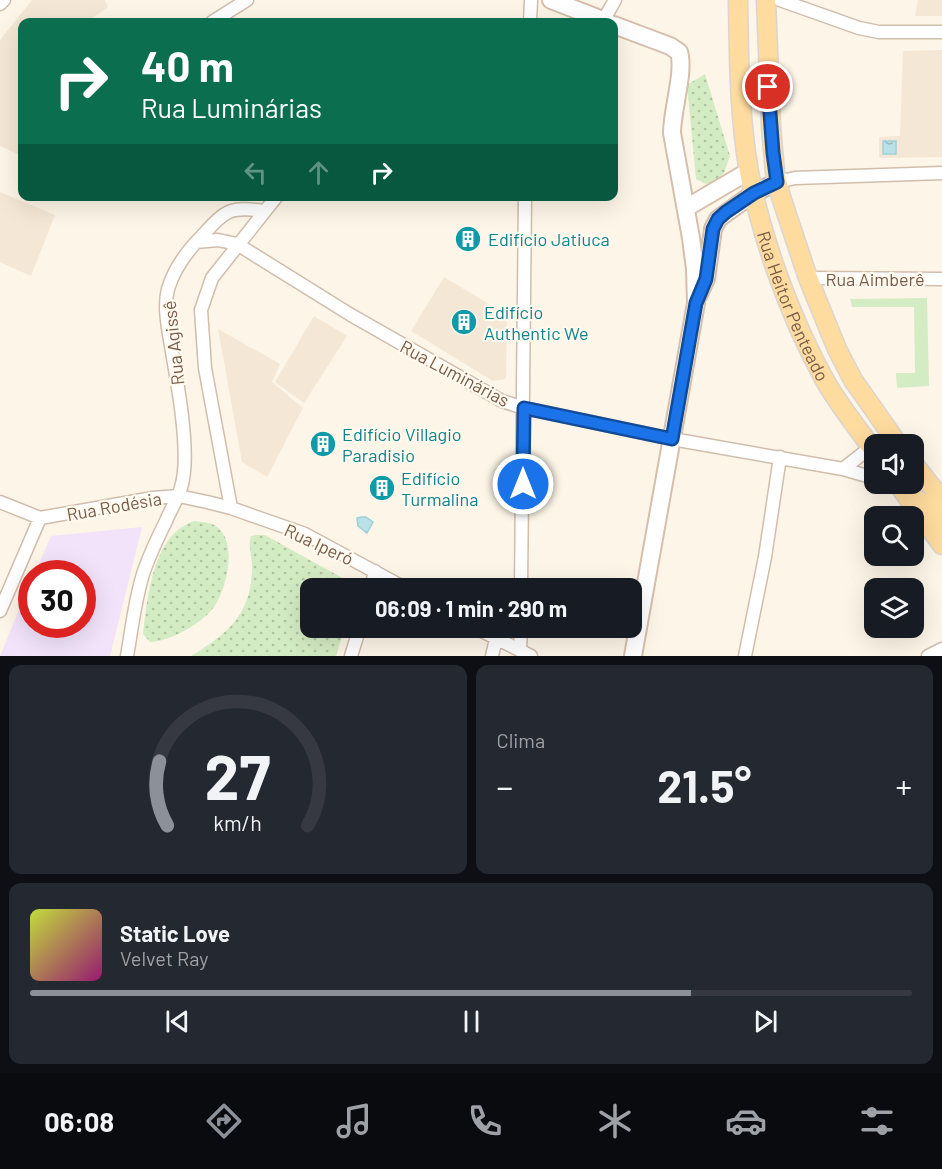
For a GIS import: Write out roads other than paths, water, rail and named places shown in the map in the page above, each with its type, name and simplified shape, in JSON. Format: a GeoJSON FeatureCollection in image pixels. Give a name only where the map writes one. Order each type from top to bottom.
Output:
{"type":"FeatureCollection","features":[{"type":"Feature","properties":{"kind":"main road","name":"Rua Heitor Penteado"},"geometry":{"type":"LineString","coordinates":[[738,0],[739,74],[749,171],[771,252],[796,320],[824,378],[865,434]]}},
{"type":"Feature","properties":{"kind":"main road","name":"Rua Heitor Penteado"},"geometry":{"type":"LineString","coordinates":[[766,0],[771,127],[777,182],[808,278],[837,350],[853,380],[891,434]]}},
{"type":"Feature","properties":{"kind":"main road"},"geometry":{"type":"LineString","coordinates":[[924,477],[942,500]]}},
{"type":"Feature","properties":{"kind":"main road"},"geometry":{"type":"LineString","coordinates":[[903,494],[942,545]]}},
{"type":"Feature","properties":{"kind":"main road"},"geometry":{"type":"LineString","coordinates":[[909,494],[928,506],[942,523]]}},
{"type":"Feature","properties":{"kind":"street"},"geometry":{"type":"LineString","coordinates":[[0,4],[4,0]]}},
{"type":"Feature","properties":{"kind":"street"},"geometry":{"type":"LineString","coordinates":[[218,18],[247,0]]}},
{"type":"Feature","properties":{"kind":"street"},"geometry":{"type":"LineString","coordinates":[[530,18],[531,0]]}},
{"type":"Feature","properties":{"kind":"street"},"geometry":{"type":"LineString","coordinates":[[551,0],[596,18]]}},
{"type":"Feature","properties":{"kind":"street"},"geometry":{"type":"LineString","coordinates":[[610,18],[615,0]]}},
{"type":"Feature","properties":{"kind":"street"},"geometry":{"type":"LineString","coordinates":[[780,0],[859,28],[879,32],[942,32]]}},
{"type":"Feature","properties":{"kind":"street"},"geometry":{"type":"LineString","coordinates":[[618,27],[670,46],[679,52],[681,66],[672,116],[672,133],[695,269],[696,303],[633,656]]}},
{"type":"Feature","properties":{"kind":"street"},"geometry":{"type":"LineString","coordinates":[[686,208],[749,171]]}},
{"type":"Feature","properties":{"kind":"street"},"geometry":{"type":"LineString","coordinates":[[696,303],[706,279],[713,229],[718,219],[754,193],[777,182],[795,178],[942,173]]}},
{"type":"Feature","properties":{"kind":"street","name":"Rua Agissê"},"geometry":{"type":"LineString","coordinates":[[231,508],[205,368],[201,321],[204,298],[212,278],[273,201]]}},
{"type":"Feature","properties":{"kind":"street"},"geometry":{"type":"LineString","coordinates":[[521,578],[525,201]]}},
{"type":"Feature","properties":{"kind":"street","name":"Rua Agissê"},"geometry":{"type":"LineString","coordinates":[[127,656],[145,569],[179,496],[184,477],[184,442],[167,295],[176,271],[196,242],[219,218],[229,211],[246,208],[265,211]]}},
{"type":"Feature","properties":{"kind":"street","name":"Rua Luminárias"},"geometry":{"type":"LineString","coordinates":[[196,242],[218,240],[237,244],[351,315],[502,401],[524,408],[672,439],[780,457],[864,475]]}},
{"type":"Feature","properties":{"kind":"street","name":"Rua Aimberê"},"geometry":{"type":"LineString","coordinates":[[808,278],[822,280],[942,279]]}},
{"type":"Feature","properties":{"kind":"street"},"geometry":{"type":"LineString","coordinates":[[843,469],[864,455]]}},
{"type":"Feature","properties":{"kind":"street"},"geometry":{"type":"LineString","coordinates":[[745,656],[765,556],[780,457]]}},
{"type":"Feature","properties":{"kind":"street","name":"Rua Rodésia"},"geometry":{"type":"LineString","coordinates":[[40,518],[153,498],[179,496],[231,508]]}},
{"type":"Feature","properties":{"kind":"street"},"geometry":{"type":"LineString","coordinates":[[0,502],[40,518],[0,611]]}},
{"type":"Feature","properties":{"kind":"street","name":"Rua Iperó"},"geometry":{"type":"LineString","coordinates":[[231,508],[305,534],[387,578]]}},
{"type":"Feature","properties":{"kind":"street"},"geometry":{"type":"LineString","coordinates":[[373,578],[375,571]]}},
{"type":"Feature","properties":{"kind":"street"},"geometry":{"type":"LineString","coordinates":[[351,656],[357,638]]}},
{"type":"Feature","properties":{"kind":"street"},"geometry":{"type":"LineString","coordinates":[[523,638],[526,653]]}},
{"type":"Feature","properties":{"kind":"street"},"geometry":{"type":"LineString","coordinates":[[492,656],[496,639],[526,653]]}},
{"type":"Feature","properties":{"kind":"street"},"geometry":{"type":"LineString","coordinates":[[928,656],[942,649]]}},
{"type":"Feature","properties":{"kind":"water"},"geometry":{"type":"Polygon","coordinates":[[[883,141],[896,141],[896,154],[883,154],[883,141]]]}},
{"type":"Feature","properties":{"kind":"water"},"geometry":{"type":"Polygon","coordinates":[[[366,517],[373,522],[367,533],[358,526],[357,518],[366,517]]]}},
{"type":"Feature","properties":{"kind":"place","name":"Edifício Jatiuca"},"geometry":{"type":"Point","coordinates":[468,239]}},
{"type":"Feature","properties":{"kind":"place","name":"Edifício Authentic We"},"geometry":{"type":"Point","coordinates":[464,322]}},
{"type":"Feature","properties":{"kind":"place","name":"Edifício Villagio Paradisio"},"geometry":{"type":"Point","coordinates":[323,444]}},
{"type":"Feature","properties":{"kind":"place","name":"Edifício Turmalina"},"geometry":{"type":"Point","coordinates":[382,488]}}]}
